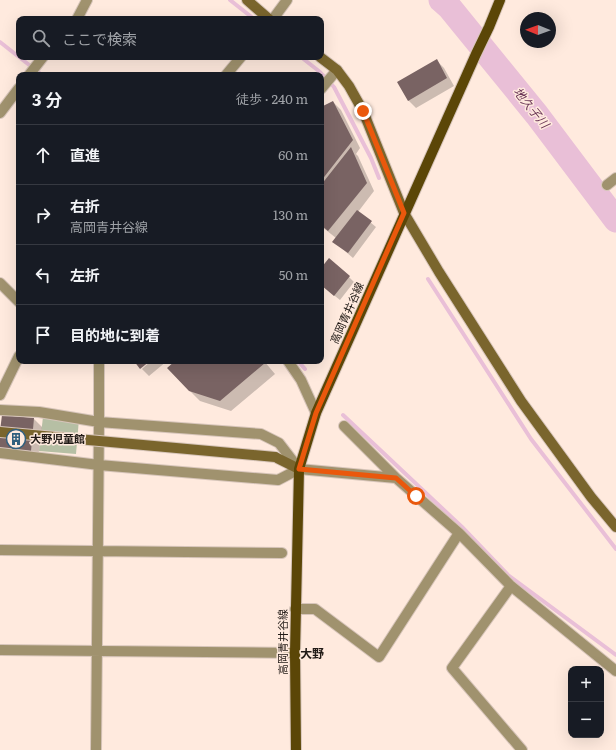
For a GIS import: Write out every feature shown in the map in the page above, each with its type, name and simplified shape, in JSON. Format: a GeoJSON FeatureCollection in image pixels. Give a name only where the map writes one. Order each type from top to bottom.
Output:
{"type":"FeatureCollection","features":[{"type":"Feature","properties":{"kind":"main road","name":"高岡青井谷線"},"geometry":{"type":"LineString","coordinates":[[296,750],[295,610],[299,469],[316,413],[500,0]]}},
{"type":"Feature","properties":{"kind":"street"},"geometry":{"type":"LineString","coordinates":[[79,16],[87,0]]}},
{"type":"Feature","properties":{"kind":"street"},"geometry":{"type":"LineString","coordinates":[[247,0],[266,16]]}},
{"type":"Feature","properties":{"kind":"street"},"geometry":{"type":"LineString","coordinates":[[275,16],[287,0]]}},
{"type":"Feature","properties":{"kind":"street"},"geometry":{"type":"LineString","coordinates":[[31,72],[41,60]]}},
{"type":"Feature","properties":{"kind":"street"},"geometry":{"type":"LineString","coordinates":[[228,72],[238,60]]}},
{"type":"Feature","properties":{"kind":"street"},"geometry":{"type":"LineString","coordinates":[[323,60],[349,86],[363,111],[404,213],[439,272],[521,401],[591,497],[616,527]]}},
{"type":"Feature","properties":{"kind":"street"},"geometry":{"type":"LineString","coordinates":[[324,86],[335,72]]}},
{"type":"Feature","properties":{"kind":"street"},"geometry":{"type":"LineString","coordinates":[[0,113],[16,92]]}},
{"type":"Feature","properties":{"kind":"street"},"geometry":{"type":"LineString","coordinates":[[607,185],[616,178]]}},
{"type":"Feature","properties":{"kind":"street"},"geometry":{"type":"LineString","coordinates":[[0,282],[16,299]]}},
{"type":"Feature","properties":{"kind":"street"},"geometry":{"type":"LineString","coordinates":[[0,395],[16,362]]}},
{"type":"Feature","properties":{"kind":"street"},"geometry":{"type":"LineString","coordinates":[[96,750],[97,551],[100,422],[99,364]]}},
{"type":"Feature","properties":{"kind":"street"},"geometry":{"type":"LineString","coordinates":[[290,364],[301,380],[316,413]]}},
{"type":"Feature","properties":{"kind":"street"},"geometry":{"type":"LineString","coordinates":[[0,410],[39,412],[100,422],[261,434],[279,443],[299,469]]}},
{"type":"Feature","properties":{"kind":"street"},"geometry":{"type":"LineString","coordinates":[[344,426],[396,478],[459,533],[511,586],[616,671]]}},
{"type":"Feature","properties":{"kind":"street"},"geometry":{"type":"LineString","coordinates":[[0,432],[275,457],[299,469],[396,478]]}},
{"type":"Feature","properties":{"kind":"street"},"geometry":{"type":"LineString","coordinates":[[0,453],[36,456],[99,465],[278,480],[299,469]]}},
{"type":"Feature","properties":{"kind":"street"},"geometry":{"type":"LineString","coordinates":[[295,610],[315,610],[324,614],[379,657],[459,533]]}},
{"type":"Feature","properties":{"kind":"street"},"geometry":{"type":"LineString","coordinates":[[0,550],[282,553]]}},
{"type":"Feature","properties":{"kind":"street"},"geometry":{"type":"LineString","coordinates":[[511,586],[452,668],[522,750]]}},
{"type":"Feature","properties":{"kind":"street"},"geometry":{"type":"LineString","coordinates":[[0,650],[295,652]]}},
{"type":"Feature","properties":{"kind":"green space"},"geometry":{"type":"Polygon","coordinates":[[[43,417],[79,419],[76,454],[39,451],[43,417]]]}},
{"type":"Feature","properties":{"kind":"building"},"geometry":{"type":"Polygon","coordinates":[[[437,59],[447,78],[408,101],[397,82],[437,59]]]}},
{"type":"Feature","properties":{"kind":"building"},"geometry":{"type":"Polygon","coordinates":[[[333,101],[353,140],[324,177],[324,106],[333,101]]]}},
{"type":"Feature","properties":{"kind":"building"},"geometry":{"type":"Polygon","coordinates":[[[351,147],[367,183],[328,231],[324,228],[324,181],[351,147]]]}},
{"type":"Feature","properties":{"kind":"building"},"geometry":{"type":"Polygon","coordinates":[[[357,210],[372,221],[348,253],[332,242],[357,210]]]}},
{"type":"Feature","properties":{"kind":"building"},"geometry":{"type":"Polygon","coordinates":[[[329,258],[350,276],[334,296],[324,288],[324,264],[329,258]]]}},
{"type":"Feature","properties":{"kind":"building"},"geometry":{"type":"Polygon","coordinates":[[[136,364],[146,364],[140,369],[136,364]]]}},
{"type":"Feature","properties":{"kind":"building"},"geometry":{"type":"Polygon","coordinates":[[[172,364],[264,364],[220,401],[189,391],[167,368],[172,364]]]}},
{"type":"Feature","properties":{"kind":"building","name":"大野児童館"},"geometry":{"type":"Polygon","coordinates":[[[2,415],[34,418],[31,451],[0,448],[2,415]]]}},
{"type":"Feature","properties":{"kind":"waterway"},"geometry":{"type":"LineString","coordinates":[[230,0],[250,16]]}},
{"type":"Feature","properties":{"kind":"waterway","name":"地久子川"},"geometry":{"type":"LineString","coordinates":[[441,0],[450,8],[537,115],[616,220]]}},
{"type":"Feature","properties":{"kind":"waterway"},"geometry":{"type":"LineString","coordinates":[[0,42],[16,55]]}},
{"type":"Feature","properties":{"kind":"waterway"},"geometry":{"type":"LineString","coordinates":[[23,60],[38,72]]}},
{"type":"Feature","properties":{"kind":"waterway"},"geometry":{"type":"LineString","coordinates":[[305,60],[320,72]]}},
{"type":"Feature","properties":{"kind":"waterway"},"geometry":{"type":"LineString","coordinates":[[324,76],[334,87],[371,158],[379,178]]}},
{"type":"Feature","properties":{"kind":"waterway"},"geometry":{"type":"LineString","coordinates":[[428,279],[531,439],[616,549]]}},
{"type":"Feature","properties":{"kind":"waterway"},"geometry":{"type":"LineString","coordinates":[[301,364],[305,369]]}},
{"type":"Feature","properties":{"kind":"waterway"},"geometry":{"type":"LineString","coordinates":[[343,415],[462,527],[508,575],[616,655]]}},
{"type":"Feature","properties":{"kind":"place","name":"大野児童館"},"geometry":{"type":"Point","coordinates":[16,439]}},
{"type":"Feature","properties":{"kind":"district","name":"大野"},"geometry":{"type":"Point","coordinates":[312,654]}},
{"type":"Feature","properties":{"kind":"route"},"geometry":{"type":"LineString","coordinates":[[363,111],[404,213],[316,413],[299,469],[396,478],[416,496]]}}]}
